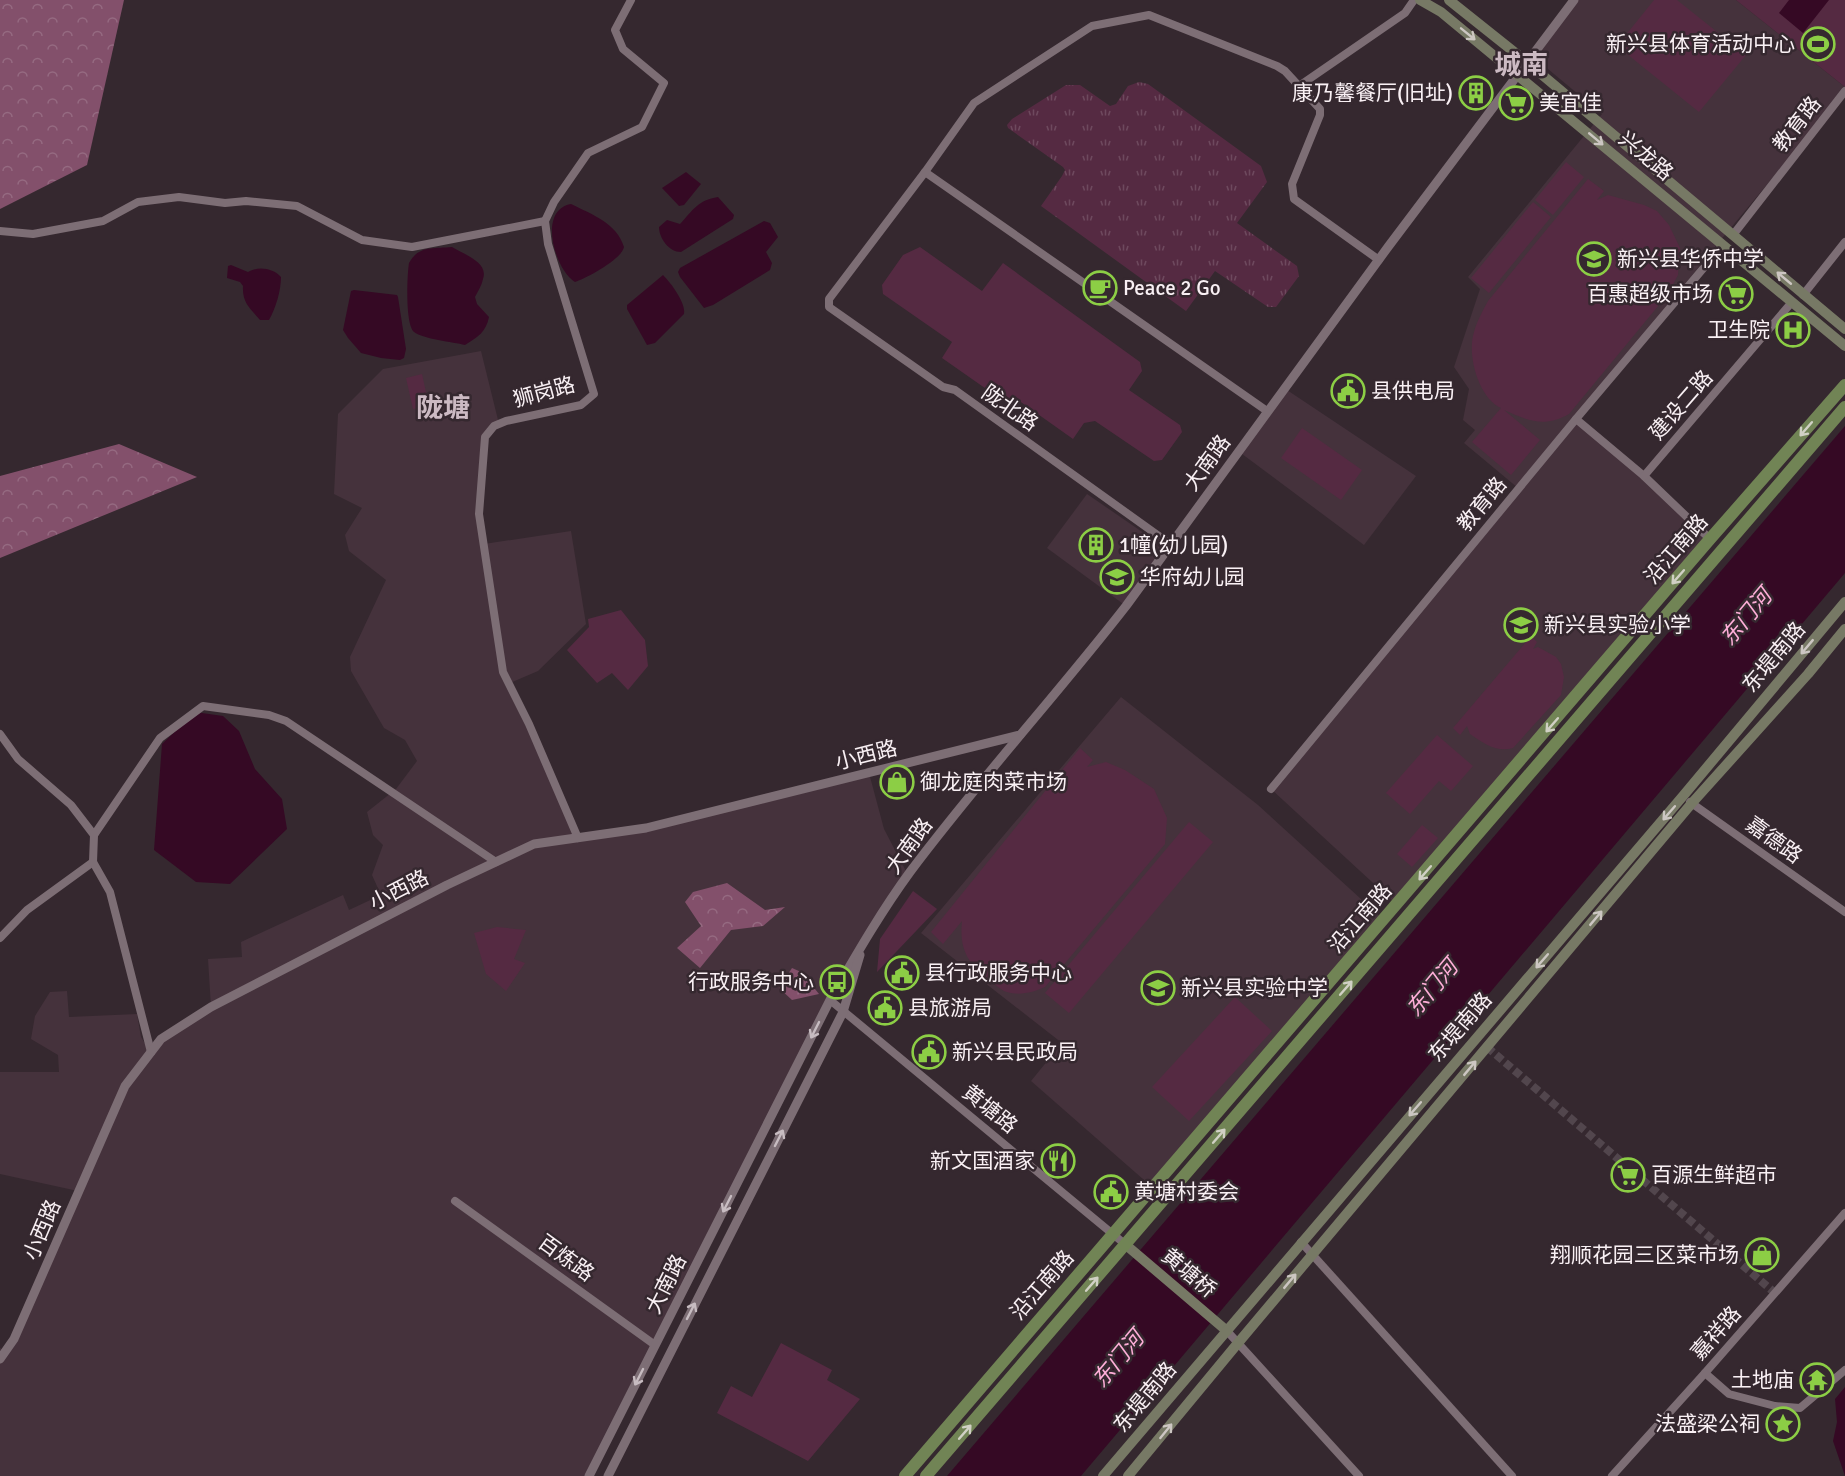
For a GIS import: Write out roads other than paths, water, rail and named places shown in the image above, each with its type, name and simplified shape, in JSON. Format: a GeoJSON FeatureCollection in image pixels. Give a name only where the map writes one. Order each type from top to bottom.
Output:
{"type":"FeatureCollection","features":[{"type":"Feature","properties":{"kind":"main road","name":"兴龙路"},"geometry":{"type":"LineString","coordinates":[[1420,0],[1442,12],[1845,346]]}},
{"type":"Feature","properties":{"kind":"main road","name":"兴龙路"},"geometry":{"type":"LineString","coordinates":[[1449,0],[1528,63],[1845,330]]}},
{"type":"Feature","properties":{"kind":"main road","name":"沿江南路"},"geometry":{"type":"LineString","coordinates":[[905,1476],[1845,385]]}},
{"type":"Feature","properties":{"kind":"main road","name":"沿江南路"},"geometry":{"type":"LineString","coordinates":[[926,1476],[1845,407]]}},
{"type":"Feature","properties":{"kind":"main road","name":"东堤南路"},"geometry":{"type":"LineString","coordinates":[[1103,1476],[1683,796],[1845,602]]}},
{"type":"Feature","properties":{"kind":"main road","name":"东堤南路"},"geometry":{"type":"LineString","coordinates":[[1128,1476],[1692,803],[1808,674],[1845,629]]}},
{"type":"Feature","properties":{"kind":"main road","name":"黄塘桥"},"geometry":{"type":"LineString","coordinates":[[1126,1245],[1227,1331]]}},
{"type":"Feature","properties":{"kind":"street"},"geometry":{"type":"LineString","coordinates":[[0,231],[33,234],[103,221],[138,202],[180,196],[225,202],[246,201],[297,206],[362,240],[412,247],[545,221],[554,202],[588,153],[642,127],[664,83],[622,49],[615,30],[631,0]]}},
{"type":"Feature","properties":{"kind":"street"},"geometry":{"type":"LineString","coordinates":[[1299,86],[1405,13],[1414,0]]}},
{"type":"Feature","properties":{"kind":"street","name":"大南路"},"geometry":{"type":"LineString","coordinates":[[588,1476],[830,1000],[864,942],[908,875],[951,818],[1085,658],[1378,260],[1574,0]]}},
{"type":"Feature","properties":{"kind":"street"},"geometry":{"type":"LineString","coordinates":[[1268,411],[925,172],[974,103],[1092,26],[1149,15],[1277,66],[1299,86],[1320,109],[1320,115],[1292,184],[1294,199],[1378,260]]}},
{"type":"Feature","properties":{"kind":"street","name":"教育路"},"geometry":{"type":"LineString","coordinates":[[1733,235],[1845,91]]}},
{"type":"Feature","properties":{"kind":"street","name":"陇北路"},"geometry":{"type":"LineString","coordinates":[[925,172],[828,303],[829,307],[943,387],[955,390],[1170,544]]}},
{"type":"Feature","properties":{"kind":"street","name":"狮岗路"},"geometry":{"type":"LineString","coordinates":[[545,221],[548,244],[594,394],[581,405],[506,421],[494,426],[485,436],[478,514],[503,672],[530,724],[578,838]]}},
{"type":"Feature","properties":{"kind":"street"},"geometry":{"type":"LineString","coordinates":[[1803,295],[1845,242]]}},
{"type":"Feature","properties":{"kind":"street","name":"教育路"},"geometry":{"type":"LineString","coordinates":[[1271,789],[1576,419],[1723,245]]}},
{"type":"Feature","properties":{"kind":"street","name":"建设二路"},"geometry":{"type":"LineString","coordinates":[[1644,476],[1792,303]]}},
{"type":"Feature","properties":{"kind":"street"},"geometry":{"type":"LineString","coordinates":[[1576,419],[1644,476],[1710,539]]}},
{"type":"Feature","properties":{"kind":"street"},"geometry":{"type":"LineString","coordinates":[[151,1052],[110,892],[93,862],[94,835],[160,738],[203,706],[269,715],[286,721],[496,862]]}},
{"type":"Feature","properties":{"kind":"street"},"geometry":{"type":"LineString","coordinates":[[0,734],[18,759],[71,805],[94,835]]}},
{"type":"Feature","properties":{"kind":"street","name":"小西路"},"geometry":{"type":"LineString","coordinates":[[0,1359],[14,1339],[125,1086],[161,1039],[211,1007],[534,844],[646,828],[1020,735]]}},
{"type":"Feature","properties":{"kind":"street","name":"嘉德路"},"geometry":{"type":"LineString","coordinates":[[1683,796],[1845,912]]}},
{"type":"Feature","properties":{"kind":"street"},"geometry":{"type":"LineString","coordinates":[[0,938],[27,910],[93,862]]}},
{"type":"Feature","properties":{"kind":"street","name":"大南路"},"geometry":{"type":"LineString","coordinates":[[608,1476],[843,1012],[864,942]]}},
{"type":"Feature","properties":{"kind":"street","name":"黄塘路"},"geometry":{"type":"LineString","coordinates":[[830,1000],[1126,1245]]}},
{"type":"Feature","properties":{"kind":"street","name":"百炼路"},"geometry":{"type":"LineString","coordinates":[[455,1201],[655,1345]]}},
{"type":"Feature","properties":{"kind":"street","name":"嘉祥路"},"geometry":{"type":"LineString","coordinates":[[1612,1476],[1845,1212]]}},
{"type":"Feature","properties":{"kind":"street"},"geometry":{"type":"LineString","coordinates":[[1301,1242],[1512,1476]]}},
{"type":"Feature","properties":{"kind":"street"},"geometry":{"type":"LineString","coordinates":[[1227,1331],[1359,1476]]}},
{"type":"Feature","properties":{"kind":"street"},"geometry":{"type":"LineString","coordinates":[[1705,1373],[1729,1394],[1774,1406],[1800,1408],[1845,1370]]}},
{"type":"Feature","properties":{"kind":"water"},"geometry":{"type":"Polygon","coordinates":[[[1789,0],[1829,0],[1803,33],[1779,13],[1789,0]]]}},
{"type":"Feature","properties":{"kind":"water"},"geometry":{"type":"Polygon","coordinates":[[[686,172],[701,184],[684,205],[679,206],[662,188],[686,172]]]}},
{"type":"Feature","properties":{"kind":"water"},"geometry":{"type":"Polygon","coordinates":[[[718,197],[734,215],[733,219],[681,252],[672,250],[661,236],[659,227],[667,220],[680,224],[701,203],[718,197]]]}},
{"type":"Feature","properties":{"kind":"water"},"geometry":{"type":"Polygon","coordinates":[[[571,204],[609,225],[621,239],[624,247],[611,262],[575,282],[561,266],[556,254],[552,228],[554,217],[561,209],[571,204]]]}},
{"type":"Feature","properties":{"kind":"water"},"geometry":{"type":"Polygon","coordinates":[[[764,221],[770,223],[778,237],[766,252],[772,263],[770,270],[713,305],[704,308],[680,277],[678,272],[680,268],[764,221]]]}},
{"type":"Feature","properties":{"kind":"water"},"geometry":{"type":"Polygon","coordinates":[[[452,247],[479,263],[484,273],[482,284],[475,297],[477,304],[489,317],[481,334],[465,345],[418,334],[414,332],[409,320],[407,288],[409,263],[417,253],[422,251],[452,247]]]}},
{"type":"Feature","properties":{"kind":"water"},"geometry":{"type":"Polygon","coordinates":[[[231,265],[248,272],[256,269],[270,270],[281,277],[278,299],[269,320],[260,320],[250,308],[245,301],[243,286],[240,282],[227,278],[228,266],[231,265]]]}},
{"type":"Feature","properties":{"kind":"water"},"geometry":{"type":"Polygon","coordinates":[[[663,275],[680,299],[684,314],[655,343],[647,345],[627,305],[663,275]]]}},
{"type":"Feature","properties":{"kind":"water"},"geometry":{"type":"Polygon","coordinates":[[[351,291],[397,295],[406,349],[404,358],[400,360],[381,358],[361,353],[348,338],[343,330],[351,291]]]}},
{"type":"Feature","properties":{"kind":"water","name":"东门河"},"geometry":{"type":"Polygon","coordinates":[[[1845,426],[1845,573],[1081,1476],[947,1476],[1845,426]]]}},
{"type":"Feature","properties":{"kind":"water"},"geometry":{"type":"Polygon","coordinates":[[[195,712],[223,716],[239,731],[255,769],[282,799],[287,829],[230,884],[196,882],[154,850],[162,744],[195,712]]]}},
{"type":"Feature","properties":{"kind":"water"},"geometry":{"type":"Polygon","coordinates":[[[1845,1387],[1845,1476],[1833,1441],[1837,1422],[1835,1399],[1845,1387]]]}},
{"type":"Feature","properties":{"kind":"tunnel"},"geometry":{"type":"LineString","coordinates":[[1487,1047],[1775,1293]]}},
{"type":"Feature","properties":{"kind":"place","name":"新兴县体育活动中心"},"geometry":{"type":"Point","coordinates":[1818,44]}},
{"type":"Feature","properties":{"kind":"place","name":"康乃馨餐厅(旧址)"},"geometry":{"type":"Point","coordinates":[1476,93]}},
{"type":"Feature","properties":{"kind":"place","name":"美宜佳"},"geometry":{"type":"Point","coordinates":[1516,103]}},
{"type":"Feature","properties":{"kind":"place","name":"新兴县华侨中学"},"geometry":{"type":"Point","coordinates":[1594,259]}},
{"type":"Feature","properties":{"kind":"place","name":"Peace 2 Go"},"geometry":{"type":"Point","coordinates":[1100,288]}},
{"type":"Feature","properties":{"kind":"place","name":"百惠超级市场"},"geometry":{"type":"Point","coordinates":[1736,294]}},
{"type":"Feature","properties":{"kind":"place","name":"卫生院"},"geometry":{"type":"Point","coordinates":[1793,330]}},
{"type":"Feature","properties":{"kind":"place","name":"县供电局"},"geometry":{"type":"Point","coordinates":[1348,391]}},
{"type":"Feature","properties":{"kind":"place","name":"1幢(幼儿园)"},"geometry":{"type":"Point","coordinates":[1096,545]}},
{"type":"Feature","properties":{"kind":"place","name":"华府幼儿园"},"geometry":{"type":"Point","coordinates":[1117,577]}},
{"type":"Feature","properties":{"kind":"place","name":"新兴县实验小学"},"geometry":{"type":"Point","coordinates":[1521,625]}},
{"type":"Feature","properties":{"kind":"place","name":"御龙庭肉菜市场"},"geometry":{"type":"Point","coordinates":[897,782]}},
{"type":"Feature","properties":{"kind":"place","name":"县行政服务中心"},"geometry":{"type":"Point","coordinates":[902,973]}},
{"type":"Feature","properties":{"kind":"place","name":"行政服务中心"},"geometry":{"type":"Point","coordinates":[837,982]}},
{"type":"Feature","properties":{"kind":"place","name":"新兴县实验中学"},"geometry":{"type":"Point","coordinates":[1158,988]}},
{"type":"Feature","properties":{"kind":"place","name":"县旅游局"},"geometry":{"type":"Point","coordinates":[885,1008]}},
{"type":"Feature","properties":{"kind":"place","name":"新兴县民政局"},"geometry":{"type":"Point","coordinates":[929,1052]}},
{"type":"Feature","properties":{"kind":"place","name":"新文国酒家"},"geometry":{"type":"Point","coordinates":[1058,1161]}},
{"type":"Feature","properties":{"kind":"place","name":"百源生鲜超市"},"geometry":{"type":"Point","coordinates":[1628,1175]}},
{"type":"Feature","properties":{"kind":"place","name":"黄塘村委会"},"geometry":{"type":"Point","coordinates":[1111,1192]}},
{"type":"Feature","properties":{"kind":"place","name":"翔顺花园三区菜市场"},"geometry":{"type":"Point","coordinates":[1762,1255]}},
{"type":"Feature","properties":{"kind":"place","name":"土地庙"},"geometry":{"type":"Point","coordinates":[1817,1380]}},
{"type":"Feature","properties":{"kind":"place","name":"法盛梁公祠"},"geometry":{"type":"Point","coordinates":[1783,1424]}},
{"type":"Feature","properties":{"kind":"district","name":"城南"},"geometry":{"type":"Point","coordinates":[1521,65]}},
{"type":"Feature","properties":{"kind":"district","name":"陇塘"},"geometry":{"type":"Point","coordinates":[443,408]}}]}
